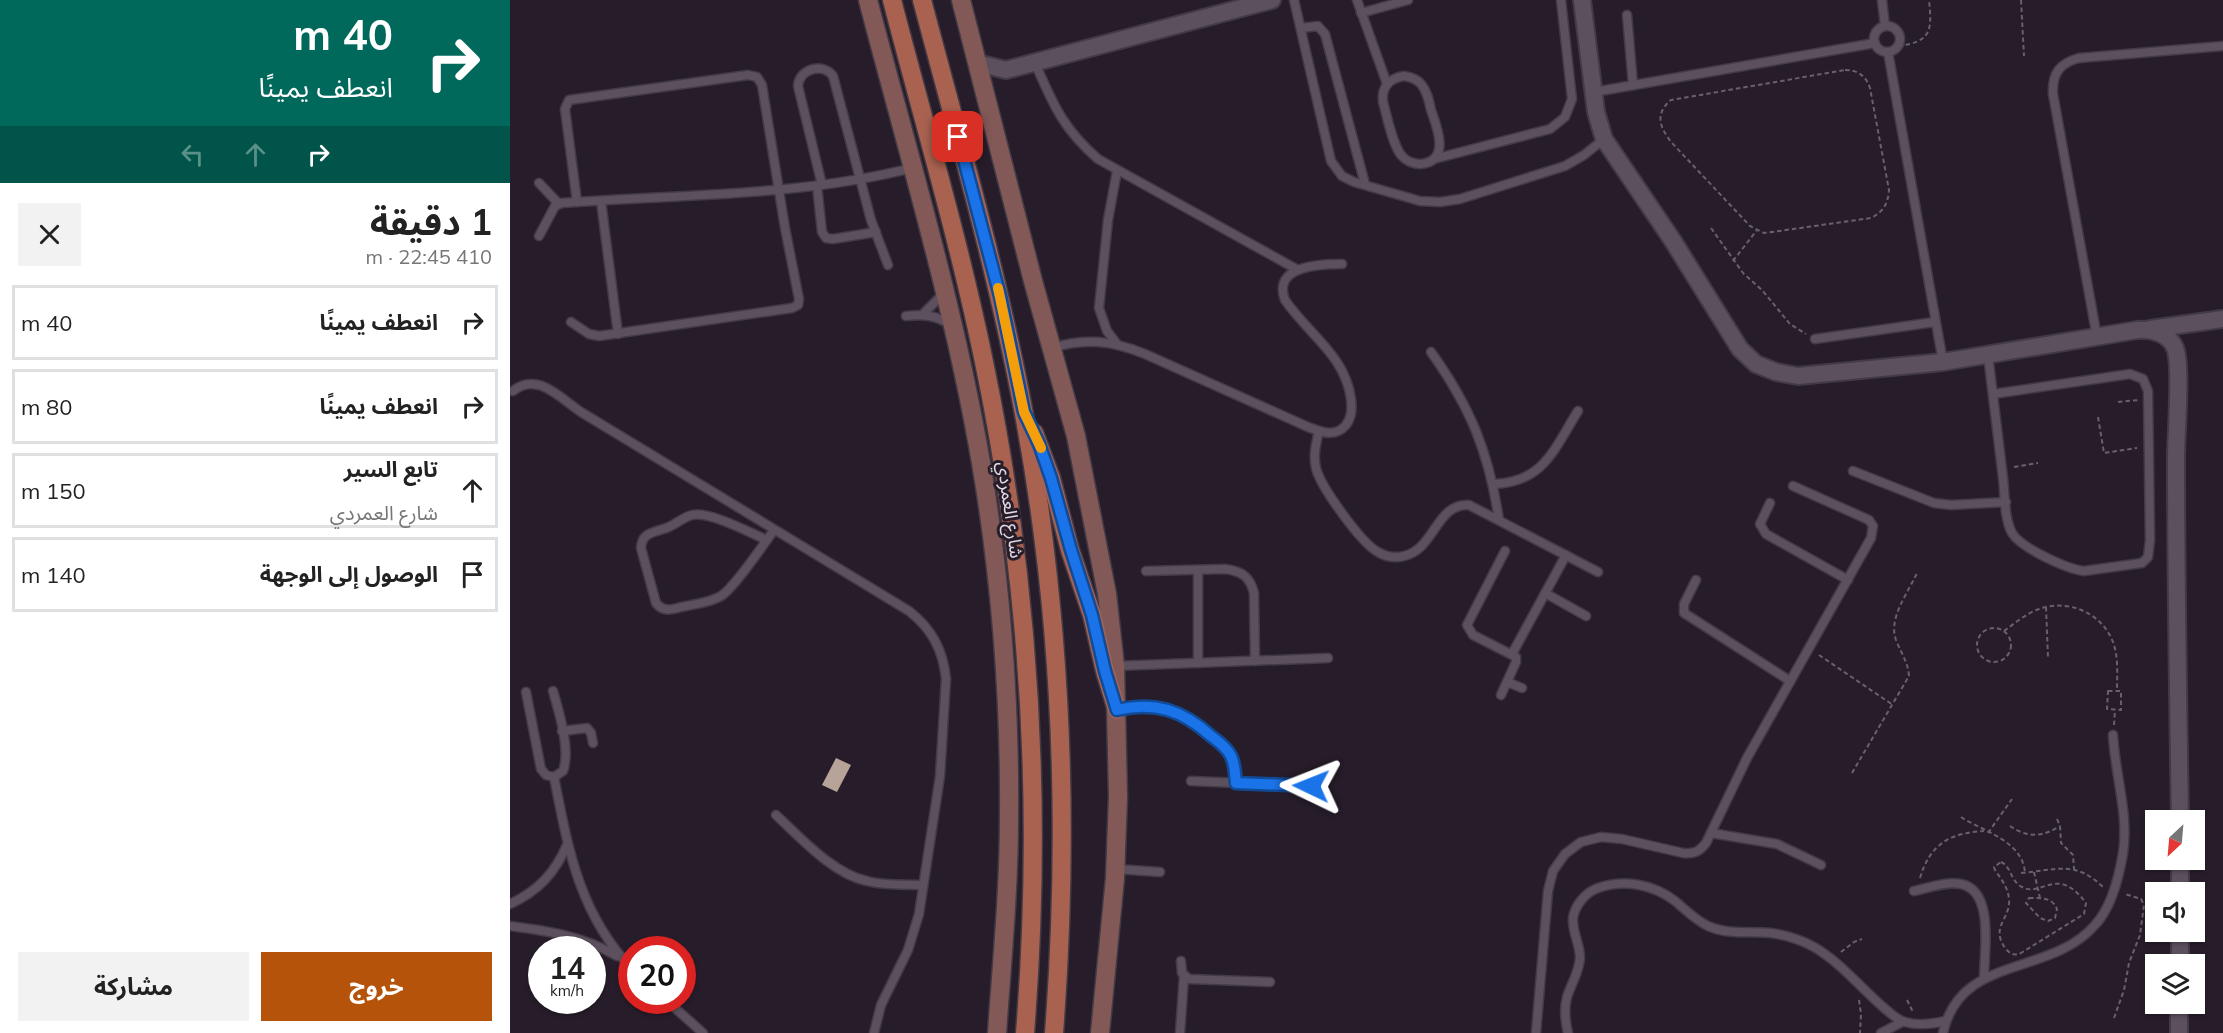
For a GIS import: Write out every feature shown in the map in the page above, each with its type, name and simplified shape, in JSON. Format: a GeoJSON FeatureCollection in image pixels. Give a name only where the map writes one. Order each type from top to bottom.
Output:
{"type":"FeatureCollection","features":[{"type":"Feature","properties":{"kind":"main road","name":"شارع العمردي"},"geometry":{"type":"LineString","coordinates":[[892,0],[972,306],[996,422],[1015,539],[1028,671],[1034,800],[1032,925],[1025,1033]]}},
{"type":"Feature","properties":{"kind":"main road","name":"شارع العمردي"},"geometry":{"type":"LineString","coordinates":[[922,0],[1000,296],[1024,412],[1050,588],[1060,710],[1063,853],[1054,1033]]}},
{"type":"Feature","properties":{"kind":"main road"},"geometry":{"type":"LineString","coordinates":[[1024,412],[1048,470],[1092,615],[1117,710]]}},
{"type":"Feature","properties":{"kind":"street"},"geometry":{"type":"LineString","coordinates":[[868,0],[945,293],[985,487],[999,597],[1009,764],[1009,820],[1005,931],[997,1033]]}},
{"type":"Feature","properties":{"kind":"street"},"geometry":{"type":"LineString","coordinates":[[961,0],[1076,436],[1101,555],[1115,666],[1118,796],[1116,869],[1100,1033]]}},
{"type":"Feature","properties":{"kind":"street"},"geometry":{"type":"LineString","coordinates":[[977,63],[1006,70],[1272,0]]}},
{"type":"Feature","properties":{"kind":"street"},"geometry":{"type":"LineString","coordinates":[[1582,0],[1596,112],[1604,139],[1673,241],[1725,328],[1740,349],[1756,364],[1776,372],[1798,376],[1943,362],[2223,319]]}},
{"type":"Feature","properties":{"kind":"street"},"geometry":{"type":"LineString","coordinates":[[986,96],[1006,70]]}},
{"type":"Feature","properties":{"kind":"street"},"geometry":{"type":"LineString","coordinates":[[2149,329],[2169,339],[2176,349],[2177,360],[2180,810]]}},
{"type":"Feature","properties":{"kind":"street"},"geometry":{"type":"LineString","coordinates":[[2179,1014],[2179,1033]]}},
{"type":"Feature","properties":{"kind":"lane"},"geometry":{"type":"LineString","coordinates":[[1294,0],[1331,161],[1342,176],[1354,182],[1420,201],[1450,201],[1565,166],[1604,139]]}},
{"type":"Feature","properties":{"kind":"lane"},"geometry":{"type":"LineString","coordinates":[[1357,0],[1387,84]]}},
{"type":"Feature","properties":{"kind":"lane"},"geometry":{"type":"LineString","coordinates":[[1361,13],[1408,0]]}},
{"type":"Feature","properties":{"kind":"lane"},"geometry":{"type":"LineString","coordinates":[[1434,159],[1441,141],[1425,90],[1417,80],[1411,77],[1398,77],[1387,84],[1382,96],[1383,102],[1400,153],[1406,160],[1415,164],[1550,129],[1565,117],[1572,99],[1561,0]]}},
{"type":"Feature","properties":{"kind":"lane"},"geometry":{"type":"LineString","coordinates":[[1882,0],[1885,27]]}},
{"type":"Feature","properties":{"kind":"lane"},"geometry":{"type":"LineString","coordinates":[[1627,15],[1633,85]]}},
{"type":"Feature","properties":{"kind":"lane"},"geometry":{"type":"LineString","coordinates":[[1301,28],[1318,26],[1325,34],[1365,184]]}},
{"type":"Feature","properties":{"kind":"lane"},"geometry":{"type":"LineString","coordinates":[[1885,27],[1893,27],[1899,33],[1898,46],[1888,52],[1880,50],[1875,43],[1875,34],[1885,27]]}},
{"type":"Feature","properties":{"kind":"lane"},"geometry":{"type":"LineString","coordinates":[[1594,92],[1875,43]]}},
{"type":"Feature","properties":{"kind":"lane"},"geometry":{"type":"LineString","coordinates":[[2097,337],[2053,94],[2053,81],[2058,69],[2067,61],[2079,58],[2223,46]]}},
{"type":"Feature","properties":{"kind":"lane"},"geometry":{"type":"LineString","coordinates":[[1888,52],[1943,362]]}},
{"type":"Feature","properties":{"kind":"lane"},"geometry":{"type":"LineString","coordinates":[[1035,63],[1055,109],[1067,128],[1082,145],[1117,171],[1298,270]]}},
{"type":"Feature","properties":{"kind":"lane"},"geometry":{"type":"LineString","coordinates":[[876,232],[833,239],[826,238],[822,232],[820,186],[798,86],[799,78],[804,72],[820,68],[827,70],[833,76],[860,180],[888,265]]}},
{"type":"Feature","properties":{"kind":"lane"},"geometry":{"type":"LineString","coordinates":[[571,322],[592,336],[618,334],[795,307],[799,299],[762,85],[757,77],[748,75],[569,100],[564,110],[578,202]]}},
{"type":"Feature","properties":{"kind":"lane"},"geometry":{"type":"LineString","coordinates":[[540,236],[559,204],[820,186],[912,168]]}},
{"type":"Feature","properties":{"kind":"lane"},"geometry":{"type":"LineString","coordinates":[[1117,171],[1108,220],[1100,308],[1107,331],[1117,344]]}},
{"type":"Feature","properties":{"kind":"lane"},"geometry":{"type":"LineString","coordinates":[[539,183],[559,204]]}},
{"type":"Feature","properties":{"kind":"lane"},"geometry":{"type":"LineString","coordinates":[[601,201],[618,334]]}},
{"type":"Feature","properties":{"kind":"lane"},"geometry":{"type":"LineString","coordinates":[[1052,348],[1086,341],[1117,344],[1145,354],[1319,431],[1331,434],[1342,429],[1350,420],[1351,400],[1344,375],[1336,359],[1285,300],[1282,292],[1283,282],[1289,274],[1327,264],[1342,264]]}},
{"type":"Feature","properties":{"kind":"lane"},"geometry":{"type":"LineString","coordinates":[[923,314],[933,307],[945,293]]}},
{"type":"Feature","properties":{"kind":"lane"},"geometry":{"type":"LineString","coordinates":[[906,316],[923,314],[941,319],[952,326]]}},
{"type":"Feature","properties":{"kind":"lane"},"geometry":{"type":"LineString","coordinates":[[1815,339],[1935,322]]}},
{"type":"Feature","properties":{"kind":"lane"},"geometry":{"type":"LineString","coordinates":[[1431,352],[1452,382],[1470,414],[1484,449],[1494,484],[1499,520]]}},
{"type":"Feature","properties":{"kind":"lane"},"geometry":{"type":"LineString","coordinates":[[1988,355],[2009,525],[2016,538],[2066,567],[2084,571],[2142,563],[2148,557],[2149,549],[2148,399],[2143,379],[2130,374],[1993,394]]}},
{"type":"Feature","properties":{"kind":"lane"},"geometry":{"type":"LineString","coordinates":[[513,391],[525,384],[538,384],[544,387],[581,412],[909,611],[925,625],[937,643],[945,667],[946,679],[940,776],[923,885],[913,938],[881,1005],[874,1033]]}},
{"type":"Feature","properties":{"kind":"lane"},"geometry":{"type":"LineString","coordinates":[[1494,484],[1510,483],[1539,470],[1578,411]]}},
{"type":"Feature","properties":{"kind":"lane"},"geometry":{"type":"LineString","coordinates":[[1319,431],[1314,448],[1315,466],[1320,482],[1366,543],[1376,552],[1389,557],[1402,557],[1415,553],[1425,544],[1450,509],[1459,505],[1469,505],[1598,572]]}},
{"type":"Feature","properties":{"kind":"lane"},"geometry":{"type":"LineString","coordinates":[[1853,471],[1934,504],[2006,502]]}},
{"type":"Feature","properties":{"kind":"lane"},"geometry":{"type":"LineString","coordinates":[[1536,1033],[1548,891],[1553,871],[1565,854],[1581,842],[1601,837],[1622,839],[1692,854],[1700,850],[1747,758],[1871,538],[1873,526],[1863,517],[1792,486]]}},
{"type":"Feature","properties":{"kind":"lane"},"geometry":{"type":"LineString","coordinates":[[1770,503],[1760,524],[1766,534],[1848,580]]}},
{"type":"Feature","properties":{"kind":"lane"},"geometry":{"type":"LineString","coordinates":[[767,540],[710,516],[698,514],[685,517],[670,527],[647,534],[643,538],[641,548],[656,603],[668,610],[711,601],[722,596],[767,540],[774,530]]}},
{"type":"Feature","properties":{"kind":"lane"},"geometry":{"type":"LineString","coordinates":[[1501,695],[1516,662],[1516,657],[1473,635],[1467,625],[1505,551]]}},
{"type":"Feature","properties":{"kind":"lane"},"geometry":{"type":"LineString","coordinates":[[1512,654],[1566,555]]}},
{"type":"Feature","properties":{"kind":"lane"},"geometry":{"type":"LineString","coordinates":[[1197,570],[1198,663]]}},
{"type":"Feature","properties":{"kind":"lane"},"geometry":{"type":"LineString","coordinates":[[1146,571],[1235,570],[1245,575],[1252,583],[1254,593],[1255,661]]}},
{"type":"Feature","properties":{"kind":"lane"},"geometry":{"type":"LineString","coordinates":[[1696,580],[1683,604],[1684,613],[1790,681]]}},
{"type":"Feature","properties":{"kind":"lane"},"geometry":{"type":"LineString","coordinates":[[1545,593],[1586,616]]}},
{"type":"Feature","properties":{"kind":"lane"},"geometry":{"type":"LineString","coordinates":[[1115,666],[1328,658]]}},
{"type":"Feature","properties":{"kind":"lane"},"geometry":{"type":"LineString","coordinates":[[1507,682],[1522,688]]}},
{"type":"Feature","properties":{"kind":"lane"},"geometry":{"type":"LineString","coordinates":[[526,692],[541,769],[546,775],[554,777],[561,774],[565,767],[562,731],[553,691]]}},
{"type":"Feature","properties":{"kind":"lane"},"geometry":{"type":"LineString","coordinates":[[1117,710],[1152,706],[1182,715],[1208,733],[1231,755],[1236,783]]}},
{"type":"Feature","properties":{"kind":"lane"},"geometry":{"type":"LineString","coordinates":[[562,731],[587,728],[591,733],[593,743]]}},
{"type":"Feature","properties":{"kind":"lane"},"geometry":{"type":"LineString","coordinates":[[1943,1033],[1946,1021],[1960,995],[1984,978],[2032,962],[2080,940],[2096,924],[2113,893],[2123,852],[2125,830],[2113,735]]}},
{"type":"Feature","properties":{"kind":"lane"},"geometry":{"type":"LineString","coordinates":[[554,777],[568,845],[582,892],[601,930],[618,953]]}},
{"type":"Feature","properties":{"kind":"lane"},"geometry":{"type":"LineString","coordinates":[[1191,781],[1311,786]]}},
{"type":"Feature","properties":{"kind":"lane"},"geometry":{"type":"LineString","coordinates":[[776,815],[819,853],[853,877],[877,883],[923,885]]}},
{"type":"Feature","properties":{"kind":"lane"},"geometry":{"type":"LineString","coordinates":[[1710,833],[1777,844],[1821,865]]}},
{"type":"Feature","properties":{"kind":"lane"},"geometry":{"type":"LineString","coordinates":[[510,904],[536,889],[547,879],[568,845]]}},
{"type":"Feature","properties":{"kind":"lane"},"geometry":{"type":"LineString","coordinates":[[1116,869],[1160,872]]}},
{"type":"Feature","properties":{"kind":"lane"},"geometry":{"type":"LineString","coordinates":[[1568,1033],[1564,1016],[1567,997],[1580,962],[1573,917],[1580,901],[1592,890],[1608,884],[1626,883],[1643,885],[1659,891],[1698,921],[1712,928],[1727,932],[1772,933],[1813,946],[1835,962],[1902,1022]]}},
{"type":"Feature","properties":{"kind":"lane"},"geometry":{"type":"LineString","coordinates":[[1917,890],[1961,884],[1971,888],[1979,896],[1984,905],[1984,978]]}},
{"type":"Feature","properties":{"kind":"lane"},"geometry":{"type":"LineString","coordinates":[[510,926],[568,935],[596,945],[618,957]]}},
{"type":"Feature","properties":{"kind":"lane"},"geometry":{"type":"LineString","coordinates":[[1180,1033],[1184,976],[1181,961]]}},
{"type":"Feature","properties":{"kind":"lane"},"geometry":{"type":"LineString","coordinates":[[1184,976],[1192,979],[1270,982]]}},
{"type":"Feature","properties":{"kind":"lane"},"geometry":{"type":"LineString","coordinates":[[682,1014],[703,1033]]}},
{"type":"Feature","properties":{"kind":"lane"},"geometry":{"type":"LineString","coordinates":[[1881,1033],[1902,1022],[1924,1024],[1946,1021]]}},
{"type":"Feature","properties":{"kind":"path"},"geometry":{"type":"LineString","coordinates":[[1898,46],[1916,44],[1924,38],[1931,21],[1929,0]]}},
{"type":"Feature","properties":{"kind":"path"},"geometry":{"type":"LineString","coordinates":[[2021,0],[2024,56]]}},
{"type":"Feature","properties":{"kind":"path"},"geometry":{"type":"LineString","coordinates":[[1845,70],[1858,72],[1868,82],[1872,99],[1889,190],[1887,204],[1883,210],[1864,220],[1772,232],[1757,230],[1750,226],[1667,137],[1660,122],[1660,113],[1664,106],[1671,100],[1679,98],[1845,70]]}},
{"type":"Feature","properties":{"kind":"path"},"geometry":{"type":"LineString","coordinates":[[1711,228],[1733,261],[1762,290],[1790,324],[1815,339]]}},
{"type":"Feature","properties":{"kind":"path"},"geometry":{"type":"LineString","coordinates":[[1733,261],[1757,230]]}},
{"type":"Feature","properties":{"kind":"path"},"geometry":{"type":"LineString","coordinates":[[2118,402],[2148,399]]}},
{"type":"Feature","properties":{"kind":"path"},"geometry":{"type":"LineString","coordinates":[[2098,417],[2104,453],[2148,446]]}},
{"type":"Feature","properties":{"kind":"path"},"geometry":{"type":"LineString","coordinates":[[2002,469],[2038,463]]}},
{"type":"Feature","properties":{"kind":"path"},"geometry":{"type":"LineString","coordinates":[[1852,773],[1908,676],[1908,666],[1899,648],[1893,625],[1917,573]]}},
{"type":"Feature","properties":{"kind":"path"},"geometry":{"type":"LineString","coordinates":[[2004,631],[2011,640],[2012,646],[2007,657],[1996,662],[1985,659],[1978,650],[1979,638],[1982,633],[1992,628],[2004,631],[2037,609],[2054,605],[2072,606],[2088,612],[2102,623],[2111,638],[2116,654],[2116,691]]}},
{"type":"Feature","properties":{"kind":"path"},"geometry":{"type":"LineString","coordinates":[[2046,607],[2048,658]]}},
{"type":"Feature","properties":{"kind":"path"},"geometry":{"type":"LineString","coordinates":[[1809,649],[1893,705]]}},
{"type":"Feature","properties":{"kind":"path"},"geometry":{"type":"LineString","coordinates":[[2108,691],[2116,691],[2121,692],[2121,710],[2107,709],[2108,691]]}},
{"type":"Feature","properties":{"kind":"path"},"geometry":{"type":"LineString","coordinates":[[2113,735],[2115,710]]}},
{"type":"Feature","properties":{"kind":"path"},"geometry":{"type":"LineString","coordinates":[[1988,833],[2012,799]]}},
{"type":"Feature","properties":{"kind":"path"},"geometry":{"type":"LineString","coordinates":[[1961,817],[2018,851],[2025,865],[2023,873],[2074,868],[2094,878],[2113,893],[2138,897],[2143,901],[2140,935],[2129,963],[2124,990],[2114,1018]]}},
{"type":"Feature","properties":{"kind":"path"},"geometry":{"type":"LineString","coordinates":[[2057,819],[2060,826],[2061,843],[2073,855],[2074,868]]}},
{"type":"Feature","properties":{"kind":"path"},"geometry":{"type":"LineString","coordinates":[[2010,826],[2031,836],[2047,834],[2060,826]]}},
{"type":"Feature","properties":{"kind":"path"},"geometry":{"type":"LineString","coordinates":[[1917,890],[1924,866],[1937,847],[1946,839],[1956,835],[1984,831]]}},
{"type":"Feature","properties":{"kind":"path"},"geometry":{"type":"LineString","coordinates":[[2004,863],[2019,886],[2028,889],[2038,888],[2049,884],[2066,885],[2082,898],[2086,909],[2084,914],[2048,938],[2013,955],[2000,939],[2000,928],[2009,902],[2006,888],[1995,867],[1997,864],[2004,863]]}},
{"type":"Feature","properties":{"kind":"path"},"geometry":{"type":"LineString","coordinates":[[2034,872],[2040,898]]}},
{"type":"Feature","properties":{"kind":"path"},"geometry":{"type":"LineString","coordinates":[[2029,898],[2040,898],[2049,900],[2056,906],[2057,914],[2052,920],[2040,918],[2026,903],[2029,898]]}},
{"type":"Feature","properties":{"kind":"path"},"geometry":{"type":"LineString","coordinates":[[1835,962],[1846,947],[1862,939]]}},
{"type":"Feature","properties":{"kind":"path"},"geometry":{"type":"LineString","coordinates":[[1854,980],[1861,1014],[1860,1033]]}},
{"type":"Feature","properties":{"kind":"building"},"geometry":{"type":"Polygon","coordinates":[[[836,758],[851,765],[837,792],[822,785],[836,758]]]}},
{"type":"Feature","properties":{"kind":"slow traffic"},"geometry":{"type":"LineString","coordinates":[[998,288],[1024,412],[1041,448]]}},
{"type":"Feature","properties":{"kind":"route"},"geometry":{"type":"LineString","coordinates":[[958,137],[1000,296],[1024,412],[1046,461],[1092,615],[1110,691],[1117,710],[1152,706],[1182,715],[1208,733],[1231,755],[1236,783],[1311,786]]}}]}
